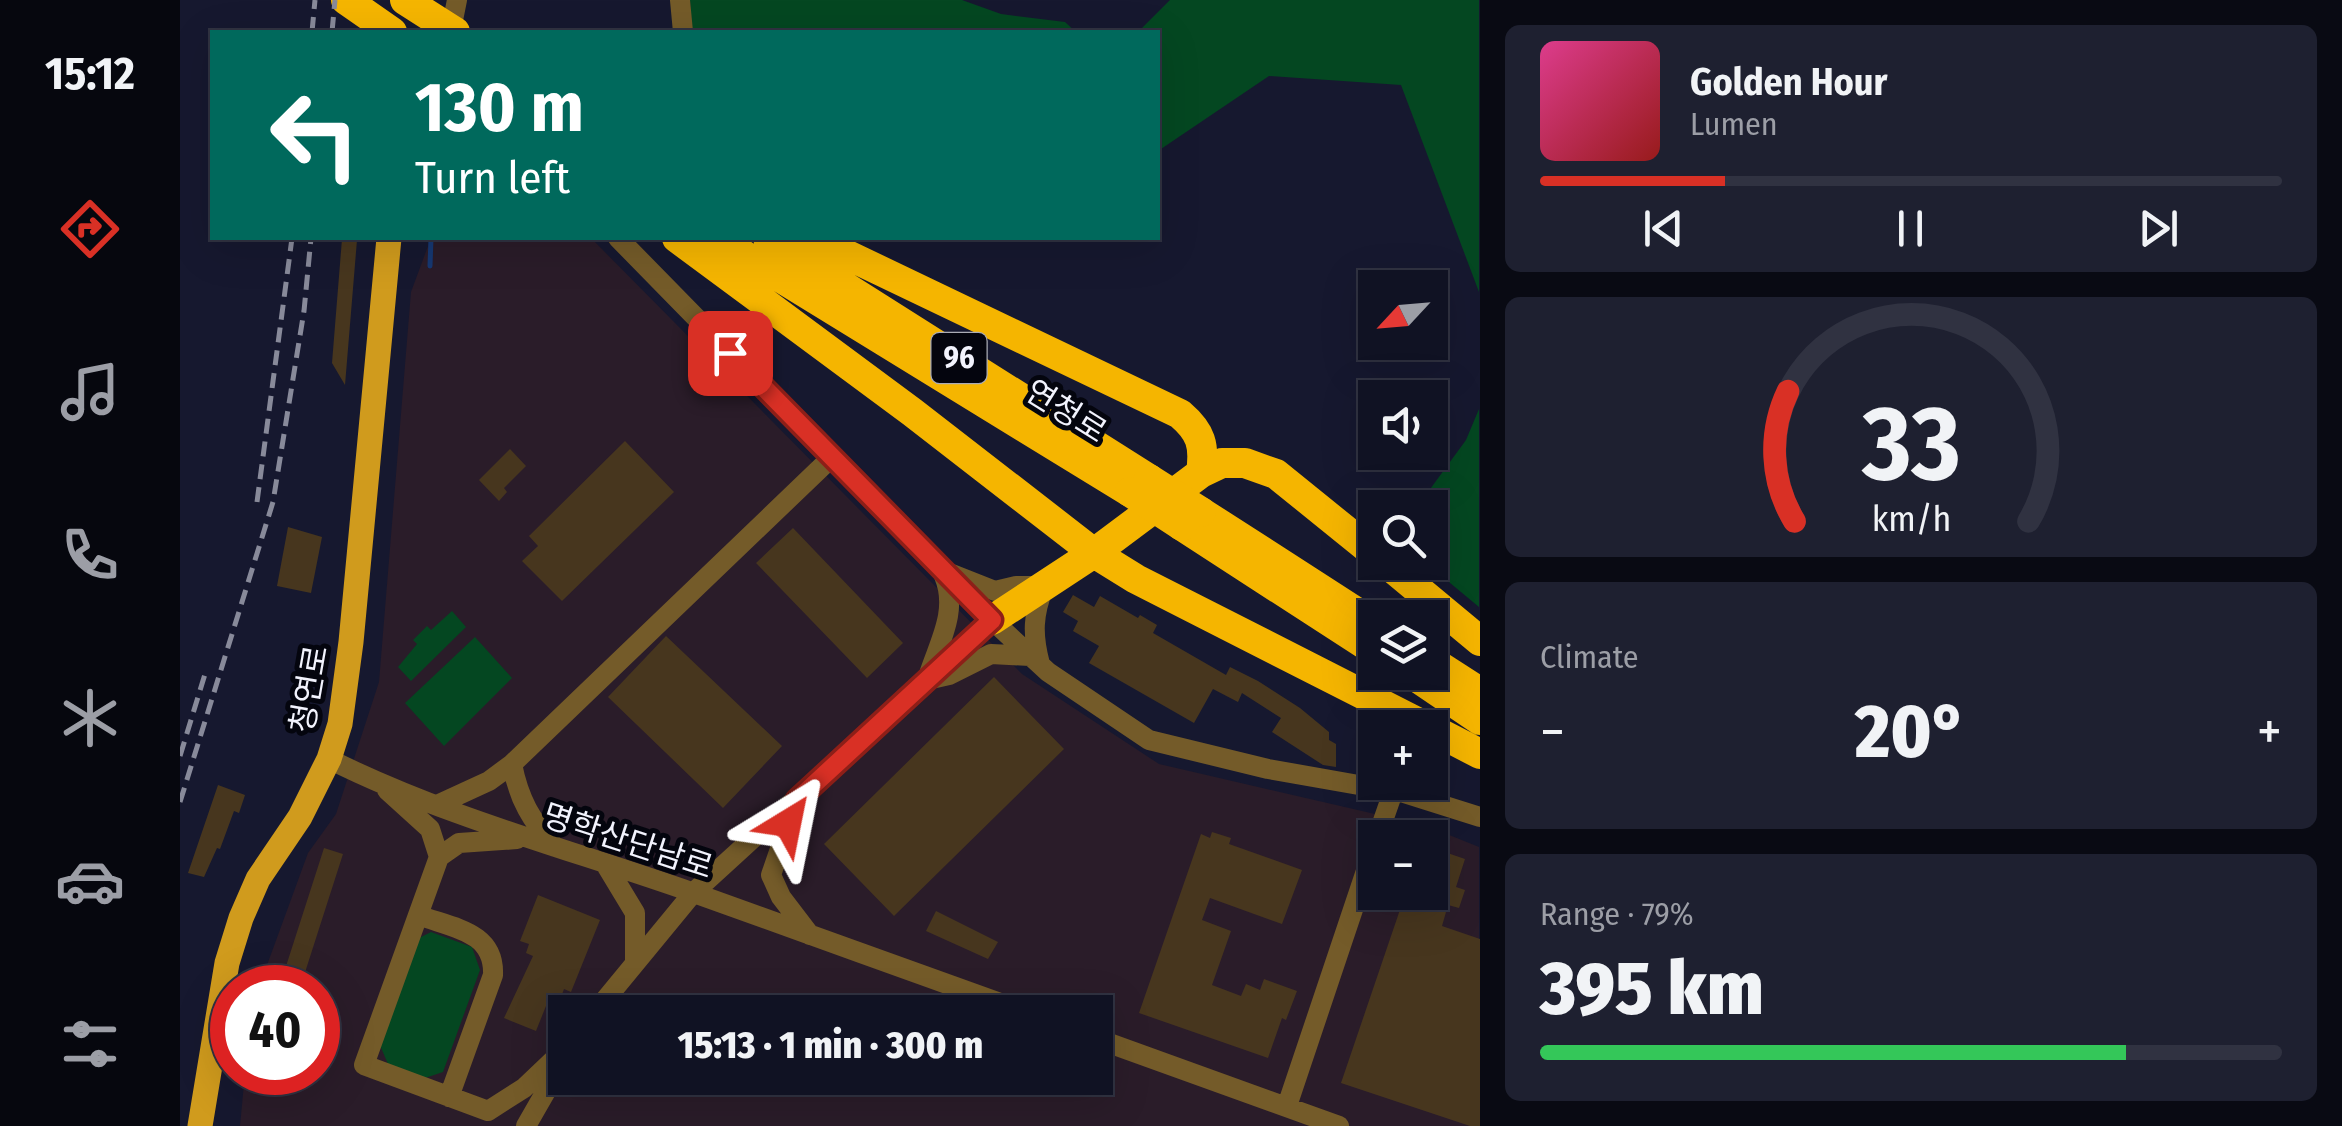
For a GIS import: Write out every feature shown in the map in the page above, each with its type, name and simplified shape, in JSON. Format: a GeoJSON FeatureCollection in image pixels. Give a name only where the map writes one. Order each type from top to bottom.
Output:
{"type":"FeatureCollection","features":[{"type":"Feature","properties":{"kind":"highway"},"geometry":{"type":"LineString","coordinates":[[346,0],[389,30]]}},
{"type":"Feature","properties":{"kind":"highway"},"geometry":{"type":"LineString","coordinates":[[405,0],[454,21]]}},
{"type":"Feature","properties":{"kind":"highway"},"geometry":{"type":"LineString","coordinates":[[684,240],[748,256],[1094,553],[1131,576],[1394,710]]}},
{"type":"Feature","properties":{"kind":"highway","name":"연청로"},"geometry":{"type":"LineString","coordinates":[[720,240],[1140,485],[1358,639]]}},
{"type":"Feature","properties":{"kind":"highway"},"geometry":{"type":"LineString","coordinates":[[816,240],[1180,414],[1196,427],[1202,440],[1201,473]]}},
{"type":"Feature","properties":{"kind":"highway"},"geometry":{"type":"LineString","coordinates":[[992,620],[1222,462],[1245,463],[1276,474],[1358,540]]}},
{"type":"Feature","properties":{"kind":"highway"},"geometry":{"type":"LineString","coordinates":[[1036,507],[1050,530],[1053,553],[1044,586]]}},
{"type":"Feature","properties":{"kind":"highway","name":"연청로"},"geometry":{"type":"LineString","coordinates":[[1192,519],[1358,614]]}},
{"type":"Feature","properties":{"kind":"highway"},"geometry":{"type":"LineString","coordinates":[[1044,586],[1081,572],[1131,576]]}},
{"type":"Feature","properties":{"kind":"highway"},"geometry":{"type":"LineString","coordinates":[[1407,580],[1480,641]]}},
{"type":"Feature","properties":{"kind":"highway"},"geometry":{"type":"LineString","coordinates":[[1448,672],[1480,692]]}},
{"type":"Feature","properties":{"kind":"highway"},"geometry":{"type":"LineString","coordinates":[[1435,690],[1480,720]]}},
{"type":"Feature","properties":{"kind":"highway"},"geometry":{"type":"LineString","coordinates":[[1448,738],[1480,754]]}},
{"type":"Feature","properties":{"kind":"main road"},"geometry":{"type":"LineString","coordinates":[[416,30],[421,0]]}},
{"type":"Feature","properties":{"kind":"main road","name":"청연로"},"geometry":{"type":"LineString","coordinates":[[200,1126],[227,964],[241,918],[258,879],[300,817],[329,759],[340,724],[352,642],[390,241]]}},
{"type":"Feature","properties":{"kind":"street"},"geometry":{"type":"LineString","coordinates":[[680,0],[683,30]]}},
{"type":"Feature","properties":{"kind":"street"},"geometry":{"type":"LineString","coordinates":[[620,240],[1035,661],[1149,740],[1268,770],[1358,786]]}},
{"type":"Feature","properties":{"kind":"street"},"geometry":{"type":"LineString","coordinates":[[439,804],[490,781],[512,764],[832,457]]}},
{"type":"Feature","properties":{"kind":"street"},"geometry":{"type":"LineString","coordinates":[[942,569],[996,591],[1044,586],[1033,615],[1035,661]]}},
{"type":"Feature","properties":{"kind":"street"},"geometry":{"type":"LineString","coordinates":[[928,680],[948,624],[952,595],[942,569]]}},
{"type":"Feature","properties":{"kind":"street"},"geometry":{"type":"LineString","coordinates":[[609,995],[693,893],[992,620]]}},
{"type":"Feature","properties":{"kind":"street"},"geometry":{"type":"LineString","coordinates":[[928,680],[948,675],[990,654],[1035,661]]}},
{"type":"Feature","properties":{"kind":"street","name":"명학산단남로"},"geometry":{"type":"LineString","coordinates":[[329,759],[382,785],[524,838],[693,893],[977,995]]}},
{"type":"Feature","properties":{"kind":"street"},"geometry":{"type":"LineString","coordinates":[[512,764],[528,818],[556,848]]}},
{"type":"Feature","properties":{"kind":"street"},"geometry":{"type":"LineString","coordinates":[[382,785],[430,829],[439,858]]}},
{"type":"Feature","properties":{"kind":"street"},"geometry":{"type":"LineString","coordinates":[[797,800],[770,875],[781,898],[811,936]]}},
{"type":"Feature","properties":{"kind":"street"},"geometry":{"type":"LineString","coordinates":[[1428,800],[1480,818]]}},
{"type":"Feature","properties":{"kind":"street"},"geometry":{"type":"LineString","coordinates":[[524,838],[459,843],[439,858],[364,1065],[449,1097],[489,1119],[548,1066]]}},
{"type":"Feature","properties":{"kind":"street"},"geometry":{"type":"LineString","coordinates":[[606,865],[635,913],[635,962]]}},
{"type":"Feature","properties":{"kind":"street"},"geometry":{"type":"LineString","coordinates":[[1287,1106],[1358,895]]}},
{"type":"Feature","properties":{"kind":"street"},"geometry":{"type":"LineString","coordinates":[[418,915],[475,937],[487,944],[494,958],[493,975],[449,1097]]}},
{"type":"Feature","properties":{"kind":"street"},"geometry":{"type":"LineString","coordinates":[[1113,1044],[1339,1126]]}},
{"type":"Feature","properties":{"kind":"street"},"geometry":{"type":"LineString","coordinates":[[526,1126],[548,1088]]}},
{"type":"Feature","properties":{"kind":"shaded area"},"geometry":{"type":"Polygon","coordinates":[[[430,240],[593,240],[1022,674],[1159,764],[1401,820],[1358,820],[1358,910],[1448,910],[1448,834],[1479,847],[1479,1126],[240,1126],[243,1095],[340,1095],[340,965],[267,965],[308,853],[336,814],[379,682],[411,292],[430,240]]]}},
{"type":"Feature","properties":{"kind":"green space"},"geometry":{"type":"Polygon","coordinates":[[[690,0],[962,0],[1001,14],[1065,22],[1074,30],[692,30],[690,0]]]}},
{"type":"Feature","properties":{"kind":"green space"},"geometry":{"type":"Polygon","coordinates":[[[1170,0],[1479,0],[1479,292],[1401,85],[1269,76],[1160,150],[1160,30],[1140,30],[1170,0]]]}},
{"type":"Feature","properties":{"kind":"green space"},"geometry":{"type":"Polygon","coordinates":[[[1479,409],[1479,607],[1446,580],[1448,490],[1429,490],[1448,470],[1479,409]]]}},
{"type":"Feature","properties":{"kind":"green space"},"geometry":{"type":"Polygon","coordinates":[[[452,611],[466,627],[411,681],[398,667],[417,644],[413,640],[452,611]]]}},
{"type":"Feature","properties":{"kind":"green space"},"geometry":{"type":"Polygon","coordinates":[[[475,637],[512,678],[444,746],[405,703],[475,637]]]}},
{"type":"Feature","properties":{"kind":"green space"},"geometry":{"type":"Polygon","coordinates":[[[431,932],[472,947],[480,970],[443,1072],[425,1078],[388,1064],[379,1043],[417,939],[431,932]]]}},
{"type":"Feature","properties":{"kind":"building"},"geometry":{"type":"Polygon","coordinates":[[[342,240],[357,240],[345,385],[332,363],[342,240]]]}},
{"type":"Feature","properties":{"kind":"building"},"geometry":{"type":"Polygon","coordinates":[[[625,441],[674,492],[562,601],[522,561],[538,546],[529,536],[625,441]]]}},
{"type":"Feature","properties":{"kind":"building"},"geometry":{"type":"Polygon","coordinates":[[[510,449],[526,466],[504,488],[507,492],[499,501],[479,480],[510,449]]]}},
{"type":"Feature","properties":{"kind":"building"},"geometry":{"type":"Polygon","coordinates":[[[288,527],[322,537],[311,593],[277,586],[288,527]]]}},
{"type":"Feature","properties":{"kind":"building"},"geometry":{"type":"Polygon","coordinates":[[[793,528],[903,643],[867,678],[756,563],[793,528]]]}},
{"type":"Feature","properties":{"kind":"building"},"geometry":{"type":"Polygon","coordinates":[[[1073,595],[1094,607],[1100,596],[1138,618],[1140,615],[1157,625],[1153,633],[1226,675],[1230,667],[1258,681],[1300,708],[1329,732],[1329,740],[1336,744],[1336,767],[1323,765],[1272,732],[1281,718],[1242,693],[1238,702],[1213,689],[1194,723],[1089,663],[1099,646],[1073,631],[1078,621],[1063,612],[1073,595]]]}},
{"type":"Feature","properties":{"kind":"building"},"geometry":{"type":"Polygon","coordinates":[[[666,636],[782,746],[723,808],[608,697],[666,636]]]}},
{"type":"Feature","properties":{"kind":"building"},"geometry":{"type":"Polygon","coordinates":[[[994,677],[1064,749],[894,916],[824,844],[994,677]]]}},
{"type":"Feature","properties":{"kind":"building"},"geometry":{"type":"Polygon","coordinates":[[[218,785],[245,795],[204,877],[188,873],[218,785]]]}},
{"type":"Feature","properties":{"kind":"building"},"geometry":{"type":"Polygon","coordinates":[[[1212,832],[1231,838],[1229,844],[1302,870],[1282,924],[1210,898],[1202,920],[1231,931],[1212,985],[1241,996],[1246,984],[1260,990],[1264,979],[1297,991],[1286,1020],[1282,1018],[1268,1058],[1139,1013],[1201,834],[1210,838],[1212,832]]]}},
{"type":"Feature","properties":{"kind":"building"},"geometry":{"type":"Polygon","coordinates":[[[324,848],[343,854],[307,965],[286,965],[324,848]]]}},
{"type":"Feature","properties":{"kind":"building"},"geometry":{"type":"Polygon","coordinates":[[[1448,853],[1465,859],[1456,887],[1465,890],[1459,908],[1448,905],[1448,853]]]}},
{"type":"Feature","properties":{"kind":"building"},"geometry":{"type":"Polygon","coordinates":[[[538,895],[600,920],[571,992],[564,989],[562,995],[548,995],[536,1031],[504,1018],[533,956],[526,953],[529,944],[520,941],[538,895]]]}},
{"type":"Feature","properties":{"kind":"building"},"geometry":{"type":"Polygon","coordinates":[[[1400,910],[1447,910],[1442,926],[1480,939],[1480,1126],[1341,1083],[1400,910]]]}},
{"type":"Feature","properties":{"kind":"building"},"geometry":{"type":"Polygon","coordinates":[[[936,911],[998,942],[988,959],[926,931],[936,911]]]}},
{"type":"Feature","properties":{"kind":"waterway"},"geometry":{"type":"LineString","coordinates":[[430,266],[431,240]]}},
{"type":"Feature","properties":{"kind":"railway"},"geometry":{"type":"LineString","coordinates":[[312,30],[315,0]]}},
{"type":"Feature","properties":{"kind":"railway"},"geometry":{"type":"LineString","coordinates":[[332,30],[335,0]]}},
{"type":"Feature","properties":{"kind":"railway"},"geometry":{"type":"LineString","coordinates":[[257,502],[292,240]]}},
{"type":"Feature","properties":{"kind":"railway"},"geometry":{"type":"LineString","coordinates":[[180,802],[273,502],[304,311],[311,240]]}},
{"type":"Feature","properties":{"kind":"railway"},"geometry":{"type":"LineString","coordinates":[[180,756],[205,674]]}},
{"type":"Feature","properties":{"kind":"route"},"geometry":{"type":"LineString","coordinates":[[730,353],[992,620],[797,800],[788,823]]}}]}
